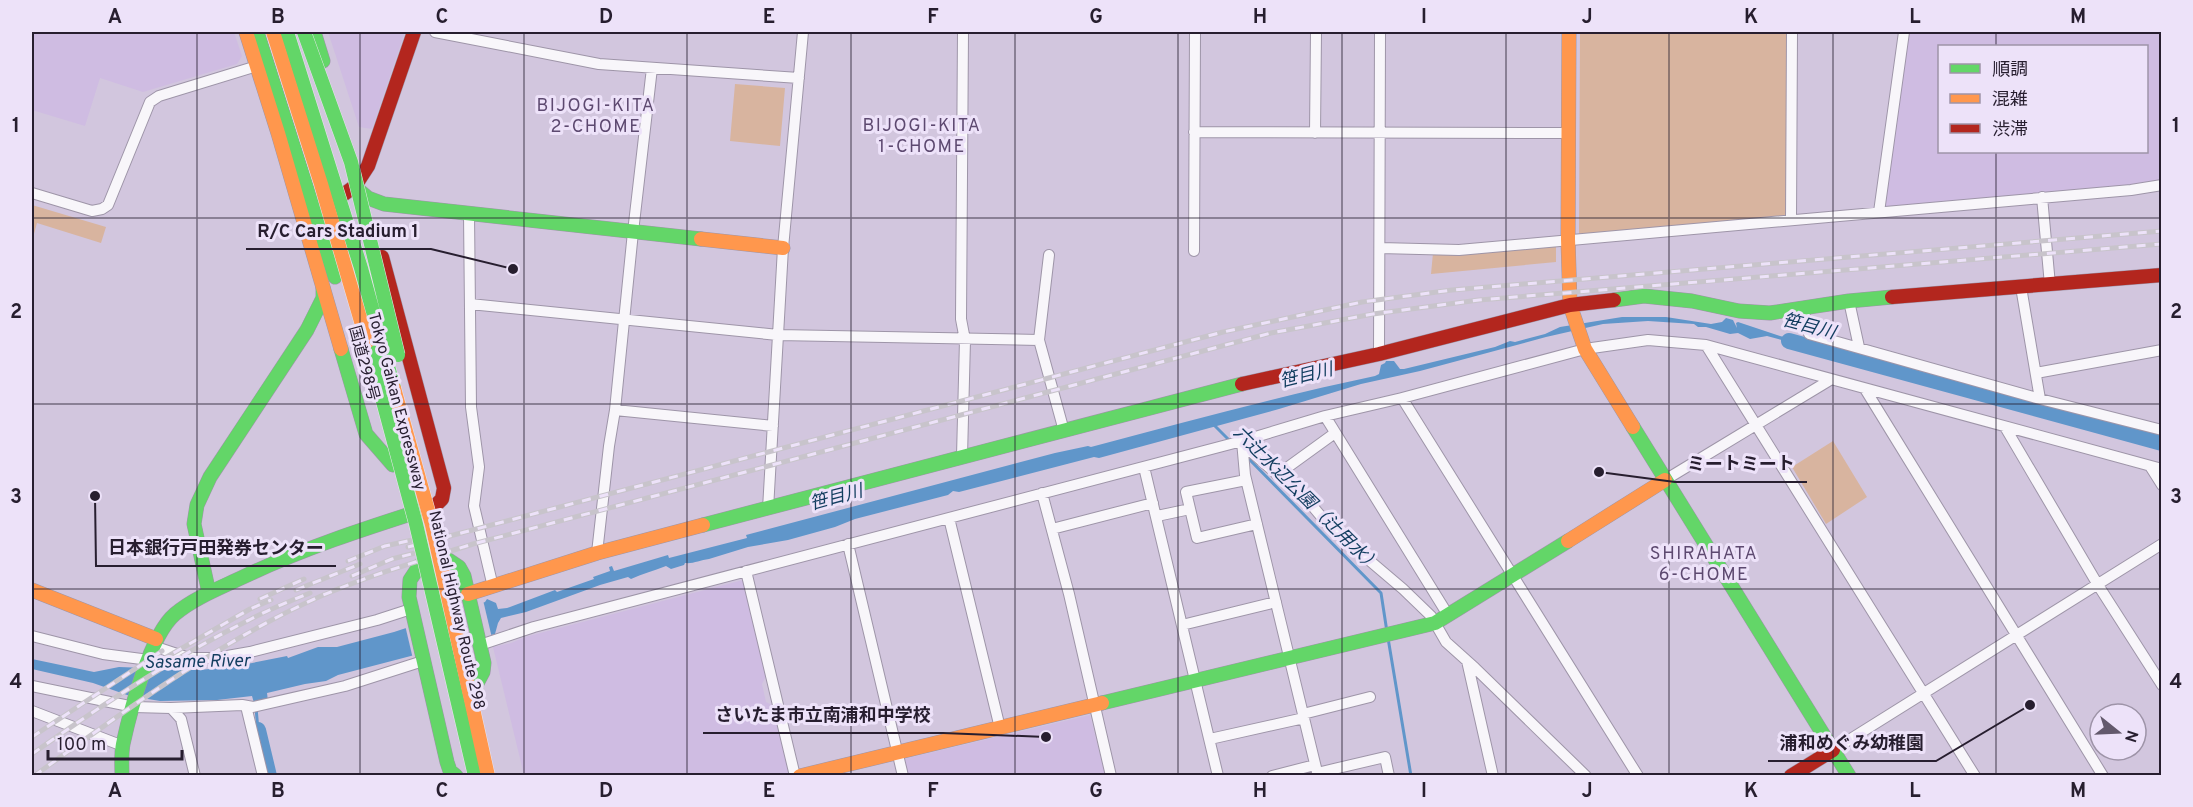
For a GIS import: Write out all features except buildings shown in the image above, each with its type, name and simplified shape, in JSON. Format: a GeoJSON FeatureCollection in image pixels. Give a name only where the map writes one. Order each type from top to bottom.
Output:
{"type":"FeatureCollection","features":[{"type":"Feature","properties":{"kind":"main road"},"geometry":{"type":"LineString","coordinates":[[246,32],[366,434],[393,465]]}},
{"type":"Feature","properties":{"kind":"main road"},"geometry":{"type":"LineString","coordinates":[[257,32],[335,277],[394,441]]}},
{"type":"Feature","properties":{"kind":"main road"},"geometry":{"type":"LineString","coordinates":[[266,32],[322,210],[350,191],[362,177],[372,157],[414,32]]}},
{"type":"Feature","properties":{"kind":"main road","name":"Tokyo Gaikan Expressway"},"geometry":{"type":"LineString","coordinates":[[273,32],[349,280],[394,441],[475,776]]}},
{"type":"Feature","properties":{"kind":"main road","name":"Tokyo Gaikan Expressway"},"geometry":{"type":"LineString","coordinates":[[287,32],[361,268],[432,525],[488,776]]}},
{"type":"Feature","properties":{"kind":"main road","name":"National Highway Route 298"},"geometry":{"type":"LineString","coordinates":[[295,32],[325,126],[350,191],[362,246],[435,507],[495,776]]}},
{"type":"Feature","properties":{"kind":"main road"},"geometry":{"type":"LineString","coordinates":[[304,32],[351,162],[400,364],[432,525]]}},
{"type":"Feature","properties":{"kind":"main road"},"geometry":{"type":"LineString","coordinates":[[314,32],[329,78],[325,126]]}},
{"type":"Feature","properties":{"kind":"main road"},"geometry":{"type":"LineString","coordinates":[[1569,32],[1568,239],[1571,309],[1583,346],[1849,776]]}},
{"type":"Feature","properties":{"kind":"main road"},"geometry":{"type":"LineString","coordinates":[[350,191],[384,204],[397,206],[783,248]]}},
{"type":"Feature","properties":{"kind":"main road"},"geometry":{"type":"LineString","coordinates":[[122,776],[123,746],[154,642],[174,615],[209,593],[282,559],[332,539],[435,507],[442,500],[444,488],[372,221],[373,214],[382,207],[397,206]]}},
{"type":"Feature","properties":{"kind":"main road","name":"国道298号"},"geometry":{"type":"LineString","coordinates":[[322,210],[407,516]]}},
{"type":"Feature","properties":{"kind":"main road"},"geometry":{"type":"LineString","coordinates":[[362,246],[372,256],[384,262]]}},
{"type":"Feature","properties":{"kind":"main road"},"geometry":{"type":"LineString","coordinates":[[469,598],[493,587],[597,553],[963,456],[1240,384],[1571,309],[1644,296],[1692,301],[1756,313],[1770,313],[1849,301],[2162,275]]}},
{"type":"Feature","properties":{"kind":"main road"},"geometry":{"type":"LineString","coordinates":[[209,593],[194,524],[194,513],[199,499],[210,477],[307,330],[323,298],[323,286]]}},
{"type":"Feature","properties":{"kind":"main road"},"geometry":{"type":"LineString","coordinates":[[307,330],[313,325],[324,325],[336,329]]}},
{"type":"Feature","properties":{"kind":"main road"},"geometry":{"type":"LineString","coordinates":[[800,776],[1435,623],[1665,480]]}},
{"type":"Feature","properties":{"kind":"main road","name":"National Highway Route 298"},"geometry":{"type":"LineString","coordinates":[[407,516],[470,776]]}},
{"type":"Feature","properties":{"kind":"main road"},"geometry":{"type":"LineString","coordinates":[[447,559],[459,567],[464,576],[480,644],[484,663],[483,672],[475,687]]}},
{"type":"Feature","properties":{"kind":"main road"},"geometry":{"type":"LineString","coordinates":[[420,565],[413,572],[408,589],[412,613],[447,762],[450,771],[456,776]]}},
{"type":"Feature","properties":{"kind":"main road"},"geometry":{"type":"LineString","coordinates":[[32,590],[154,642]]}},
{"type":"Feature","properties":{"kind":"main road"},"geometry":{"type":"LineString","coordinates":[[1791,776],[1833,750]]}},
{"type":"Feature","properties":{"kind":"street"},"geometry":{"type":"LineString","coordinates":[[435,32],[599,64],[799,78]]}},
{"type":"Feature","properties":{"kind":"street"},"geometry":{"type":"LineString","coordinates":[[768,509],[783,248],[803,32]]}},
{"type":"Feature","properties":{"kind":"street"},"geometry":{"type":"LineString","coordinates":[[963,32],[961,320],[965,339],[963,456]]}},
{"type":"Feature","properties":{"kind":"street"},"geometry":{"type":"LineString","coordinates":[[1194,251],[1195,32]]}},
{"type":"Feature","properties":{"kind":"street"},"geometry":{"type":"LineString","coordinates":[[1315,133],[1316,32]]}},
{"type":"Feature","properties":{"kind":"street"},"geometry":{"type":"LineString","coordinates":[[1379,354],[1380,32]]}},
{"type":"Feature","properties":{"kind":"street"},"geometry":{"type":"LineString","coordinates":[[1791,219],[1792,32]]}},
{"type":"Feature","properties":{"kind":"street"},"geometry":{"type":"LineString","coordinates":[[1879,212],[1904,32]]}},
{"type":"Feature","properties":{"kind":"street"},"geometry":{"type":"LineString","coordinates":[[32,194],[92,211],[102,209],[108,205],[150,102],[159,96],[257,66]]}},
{"type":"Feature","properties":{"kind":"street"},"geometry":{"type":"LineString","coordinates":[[597,553],[652,68]]}},
{"type":"Feature","properties":{"kind":"street"},"geometry":{"type":"LineString","coordinates":[[1194,132],[1568,133]]}},
{"type":"Feature","properties":{"kind":"street"},"geometry":{"type":"LineString","coordinates":[[1380,248],[1459,250],[2162,185]]}},
{"type":"Feature","properties":{"kind":"street"},"geometry":{"type":"LineString","coordinates":[[2042,197],[2050,285]]}},
{"type":"Feature","properties":{"kind":"street"},"geometry":{"type":"LineString","coordinates":[[469,214],[471,407],[479,467],[474,506],[493,587]]}},
{"type":"Feature","properties":{"kind":"street"},"geometry":{"type":"LineString","coordinates":[[1049,255],[1039,340],[1064,431]]}},
{"type":"Feature","properties":{"kind":"street"},"geometry":{"type":"LineString","coordinates":[[2021,287],[2040,399]]}},
{"type":"Feature","properties":{"kind":"street"},"geometry":{"type":"LineString","coordinates":[[1849,301],[1859,347]]}},
{"type":"Feature","properties":{"kind":"street"},"geometry":{"type":"LineString","coordinates":[[470,304],[778,335],[1039,340]]}},
{"type":"Feature","properties":{"kind":"street"},"geometry":{"type":"LineString","coordinates":[[1803,308],[1809,334],[2040,399],[2162,430]]}},
{"type":"Feature","properties":{"kind":"street"},"geometry":{"type":"LineString","coordinates":[[480,644],[528,629],[1242,441],[1325,416],[1402,398],[1583,346],[1648,340],[1706,345],[2162,469]]}},
{"type":"Feature","properties":{"kind":"street"},"geometry":{"type":"LineString","coordinates":[[1706,345],[1975,776]]}},
{"type":"Feature","properties":{"kind":"street"},"geometry":{"type":"LineString","coordinates":[[2036,373],[2162,350]]}},
{"type":"Feature","properties":{"kind":"street"},"geometry":{"type":"LineString","coordinates":[[1665,480],[1830,380]]}},
{"type":"Feature","properties":{"kind":"street"},"geometry":{"type":"LineString","coordinates":[[1865,389],[2103,776]]}},
{"type":"Feature","properties":{"kind":"street"},"geometry":{"type":"LineString","coordinates":[[1402,398],[1638,776]]}},
{"type":"Feature","properties":{"kind":"street"},"geometry":{"type":"LineString","coordinates":[[615,410],[773,426]]}},
{"type":"Feature","properties":{"kind":"street"},"geometry":{"type":"LineString","coordinates":[[1325,416],[1448,615]]}},
{"type":"Feature","properties":{"kind":"street"},"geometry":{"type":"LineString","coordinates":[[2005,427],[2098,585],[2162,685]]}},
{"type":"Feature","properties":{"kind":"street"},"geometry":{"type":"LineString","coordinates":[[1277,475],[1335,433]]}},
{"type":"Feature","properties":{"kind":"street"},"geometry":{"type":"LineString","coordinates":[[1242,441],[1249,450],[1309,502],[1330,527],[1403,589],[1435,623],[1446,642],[1586,776]]}},
{"type":"Feature","properties":{"kind":"street"},"geometry":{"type":"LineString","coordinates":[[1242,441],[1246,480],[1317,771]]}},
{"type":"Feature","properties":{"kind":"street"},"geometry":{"type":"LineString","coordinates":[[1144,466],[1218,776]]}},
{"type":"Feature","properties":{"kind":"street"},"geometry":{"type":"LineString","coordinates":[[2150,466],[2162,485]]}},
{"type":"Feature","properties":{"kind":"street"},"geometry":{"type":"LineString","coordinates":[[1246,480],[1186,492],[1197,538],[1257,524]]}},
{"type":"Feature","properties":{"kind":"street"},"geometry":{"type":"LineString","coordinates":[[1042,493],[1112,776]]}},
{"type":"Feature","properties":{"kind":"street"},"geometry":{"type":"LineString","coordinates":[[1052,529],[1153,503]]}},
{"type":"Feature","properties":{"kind":"street"},"geometry":{"type":"LineString","coordinates":[[1157,516],[1190,509]]}},
{"type":"Feature","properties":{"kind":"street"},"geometry":{"type":"LineString","coordinates":[[949,518],[1000,728]]}},
{"type":"Feature","properties":{"kind":"street"},"geometry":{"type":"LineString","coordinates":[[848,544],[903,776]]}},
{"type":"Feature","properties":{"kind":"street"},"geometry":{"type":"LineString","coordinates":[[1833,750],[2162,544]]}},
{"type":"Feature","properties":{"kind":"street"},"geometry":{"type":"LineString","coordinates":[[746,571],[795,776]]}},
{"type":"Feature","properties":{"kind":"street"},"geometry":{"type":"LineString","coordinates":[[1182,625],[1275,602]]}},
{"type":"Feature","properties":{"kind":"street"},"geometry":{"type":"LineString","coordinates":[[154,642],[189,658],[216,658],[412,613]]}},
{"type":"Feature","properties":{"kind":"street"},"geometry":{"type":"LineString","coordinates":[[32,636],[148,664]]}},
{"type":"Feature","properties":{"kind":"street"},"geometry":{"type":"LineString","coordinates":[[32,686],[171,708],[253,707],[345,686],[423,659]]}},
{"type":"Feature","properties":{"kind":"street"},"geometry":{"type":"LineString","coordinates":[[1467,661],[1493,776]]}},
{"type":"Feature","properties":{"kind":"street"},"geometry":{"type":"LineString","coordinates":[[1210,739],[1370,697]]}},
{"type":"Feature","properties":{"kind":"street"},"geometry":{"type":"LineString","coordinates":[[246,706],[263,776]]}},
{"type":"Feature","properties":{"kind":"street"},"geometry":{"type":"LineString","coordinates":[[171,708],[181,719],[195,776]]}},
{"type":"Feature","properties":{"kind":"street"},"geometry":{"type":"LineString","coordinates":[[32,711],[123,746]]}},
{"type":"Feature","properties":{"kind":"street"},"geometry":{"type":"LineString","coordinates":[[1272,776],[1317,771],[1385,757],[1389,776]]}},
{"type":"Feature","properties":{"kind":"shaded area"},"geometry":{"type":"Polygon","coordinates":[[[32,32],[234,32],[242,56],[237,64],[143,92],[100,78],[85,126],[32,110],[32,32]]]}},
{"type":"Feature","properties":{"kind":"shaded area"},"geometry":{"type":"Polygon","coordinates":[[[328,32],[405,32],[372,129],[359,127],[328,32]]]}},
{"type":"Feature","properties":{"kind":"shaded area"},"geometry":{"type":"Polygon","coordinates":[[[1580,32],[1786,32],[1788,34],[1787,217],[1579,234],[1580,32]]]}},
{"type":"Feature","properties":{"kind":"shaded area"},"geometry":{"type":"Polygon","coordinates":[[[1904,32],[2161,32],[2161,183],[1879,212],[1904,32]]]}},
{"type":"Feature","properties":{"kind":"shaded area"},"geometry":{"type":"Polygon","coordinates":[[[735,84],[785,88],[780,146],[730,141],[735,84]]]}},
{"type":"Feature","properties":{"kind":"shaded area"},"geometry":{"type":"Polygon","coordinates":[[[32,205],[106,227],[101,243],[37,223],[32,241],[32,205]]]}},
{"type":"Feature","properties":{"kind":"shaded area"},"geometry":{"type":"Polygon","coordinates":[[[1556,243],[1556,262],[1431,274],[1433,253],[1556,243]]]}},
{"type":"Feature","properties":{"kind":"shaded area"},"geometry":{"type":"Polygon","coordinates":[[[1833,441],[1867,497],[1826,524],[1792,467],[1833,441]]]}},
{"type":"Feature","properties":{"kind":"shaded area"},"geometry":{"type":"Polygon","coordinates":[[[743,580],[767,674],[762,684],[766,702],[774,706],[790,775],[524,775],[493,647],[743,580]]]}},
{"type":"Feature","properties":{"kind":"shaded area"},"geometry":{"type":"Polygon","coordinates":[[[1090,715],[1105,775],[908,775],[904,759],[1090,715]]]}},
{"type":"Feature","properties":{"kind":"water","name":"笹目川"},"geometry":{"type":"Polygon","coordinates":[[[1622,317],[1666,317],[1711,324],[1722,322],[1726,318],[1733,320],[1737,328],[1736,323],[1738,322],[1812,344],[1811,348],[1767,336],[1750,339],[1738,333],[1730,334],[1698,327],[1694,324],[1648,321],[1603,324],[1546,337],[1420,371],[1361,384],[1099,458],[1094,457],[959,492],[953,491],[948,495],[855,519],[788,540],[748,547],[709,559],[685,563],[671,569],[666,566],[631,579],[628,577],[600,585],[526,612],[501,618],[495,634],[338,675],[326,681],[267,693],[268,701],[254,703],[252,696],[217,700],[160,701],[130,696],[93,683],[32,669],[32,659],[94,672],[119,667],[199,670],[232,667],[287,656],[288,658],[318,647],[337,647],[394,632],[485,602],[487,599],[496,603],[498,609],[507,608],[555,590],[557,592],[594,579],[593,577],[610,571],[609,567],[612,566],[614,571],[668,555],[669,558],[747,538],[746,535],[1055,453],[1091,447],[1375,376],[1379,374],[1381,365],[1386,361],[1394,361],[1400,369],[1404,369],[1545,334],[1560,327],[1622,317]]]}},
{"type":"Feature","properties":{"kind":"pier"},"geometry":{"type":"Polygon","coordinates":[[[483,600],[492,638],[413,659],[405,625],[483,600]]]}},
{"type":"Feature","properties":{"kind":"waterway","name":"笹目川"},"geometry":{"type":"LineString","coordinates":[[1789,341],[2162,443]]}},
{"type":"Feature","properties":{"kind":"waterway","name":"六辻水辺公園（辻用水）"},"geometry":{"type":"LineString","coordinates":[[1212,423],[1231,442]]}},
{"type":"Feature","properties":{"kind":"waterway","name":"六辻水辺公園（辻用水）"},"geometry":{"type":"LineString","coordinates":[[1247,457],[1381,593],[1387,632]]}},
{"type":"Feature","properties":{"kind":"waterway","name":"六辻水辺公園（辻用水）"},"geometry":{"type":"LineString","coordinates":[[1388,638],[1411,776]]}},
{"type":"Feature","properties":{"kind":"waterway"},"geometry":{"type":"LineString","coordinates":[[256,708],[258,730]]}},
{"type":"Feature","properties":{"kind":"waterway"},"geometry":{"type":"LineString","coordinates":[[258,730],[269,776]]}},
{"type":"Feature","properties":{"kind":"railway"},"geometry":{"type":"LineString","coordinates":[[408,547],[1223,332],[1362,302],[1452,290],[2162,231]]}},
{"type":"Feature","properties":{"kind":"railway"},"geometry":{"type":"LineString","coordinates":[[34,776],[138,702],[209,656],[283,614],[358,581],[473,544],[1271,333],[1373,314],[1479,300],[2162,244]]}},
{"type":"Feature","properties":{"kind":"railway"},"geometry":{"type":"LineString","coordinates":[[348,561],[385,546],[417,539]]}},
{"type":"Feature","properties":{"kind":"railway"},"geometry":{"type":"LineString","coordinates":[[352,576],[392,559],[419,552]]}},
{"type":"Feature","properties":{"kind":"railway"},"geometry":{"type":"LineString","coordinates":[[296,590],[360,564]]}},
{"type":"Feature","properties":{"kind":"railway"},"geometry":{"type":"LineString","coordinates":[[260,599],[304,579]]}},
{"type":"Feature","properties":{"kind":"railway"},"geometry":{"type":"LineString","coordinates":[[32,754],[166,665],[258,615],[310,593]]}},
{"type":"Feature","properties":{"kind":"railway"},"geometry":{"type":"LineString","coordinates":[[158,662],[250,609],[271,600]]}},
{"type":"Feature","properties":{"kind":"railway"},"geometry":{"type":"LineString","coordinates":[[32,737],[162,651]]}},
{"type":"Feature","properties":{"kind":"traffic: fast"},"geometry":{"type":"LineString","coordinates":[[257,32],[335,277]]}},
{"type":"Feature","properties":{"kind":"traffic: fast"},"geometry":{"type":"LineString","coordinates":[[287,32],[361,268],[394,388]]}},
{"type":"Feature","properties":{"kind":"traffic: fast"},"geometry":{"type":"LineString","coordinates":[[304,32],[351,162],[398,355]]}},
{"type":"Feature","properties":{"kind":"traffic: fast"},"geometry":{"type":"LineString","coordinates":[[314,32],[323,61]]}},
{"type":"Feature","properties":{"kind":"traffic: fast"},"geometry":{"type":"LineString","coordinates":[[355,187],[368,198],[384,204],[701,239]]}},
{"type":"Feature","properties":{"kind":"traffic: fast"},"geometry":{"type":"LineString","coordinates":[[209,593],[194,524],[197,505],[210,477],[307,330],[323,298],[323,288]]}},
{"type":"Feature","properties":{"kind":"traffic: fast"},"geometry":{"type":"LineString","coordinates":[[1614,300],[1644,296],[1692,301],[1739,311],[1770,313],[1892,297]]}},
{"type":"Feature","properties":{"kind":"traffic: fast"},"geometry":{"type":"LineString","coordinates":[[367,342],[416,524],[475,776]]}},
{"type":"Feature","properties":{"kind":"traffic: fast"},"geometry":{"type":"LineString","coordinates":[[341,349],[366,434],[393,465]]}},
{"type":"Feature","properties":{"kind":"traffic: fast"},"geometry":{"type":"LineString","coordinates":[[703,525],[1242,384]]}},
{"type":"Feature","properties":{"kind":"traffic: fast"},"geometry":{"type":"LineString","coordinates":[[1633,427],[1849,776]]}},
{"type":"Feature","properties":{"kind":"traffic: fast"},"geometry":{"type":"LineString","coordinates":[[122,776],[123,744],[142,675],[157,639],[175,614],[190,603],[288,557],[426,509]]}},
{"type":"Feature","properties":{"kind":"traffic: fast"},"geometry":{"type":"LineString","coordinates":[[1102,703],[1435,623],[1568,541]]}},
{"type":"Feature","properties":{"kind":"traffic: fast"},"geometry":{"type":"LineString","coordinates":[[447,559],[459,567],[464,576],[484,663],[483,672],[475,687]]}},
{"type":"Feature","properties":{"kind":"traffic: fast"},"geometry":{"type":"LineString","coordinates":[[420,565],[410,580],[409,597],[447,762],[450,771],[456,776]]}},
{"type":"Feature","properties":{"kind":"traffic: slow"},"geometry":{"type":"LineString","coordinates":[[246,32],[341,349]]}},
{"type":"Feature","properties":{"kind":"traffic: slow"},"geometry":{"type":"LineString","coordinates":[[273,32],[321,184],[367,342]]}},
{"type":"Feature","properties":{"kind":"traffic: slow"},"geometry":{"type":"LineString","coordinates":[[1569,32],[1570,305],[1585,349],[1633,427]]}},
{"type":"Feature","properties":{"kind":"traffic: slow"},"geometry":{"type":"LineString","coordinates":[[701,239],[783,248]]}},
{"type":"Feature","properties":{"kind":"traffic: slow"},"geometry":{"type":"LineString","coordinates":[[394,388],[432,525],[488,776]]}},
{"type":"Feature","properties":{"kind":"traffic: slow"},"geometry":{"type":"LineString","coordinates":[[1568,541],[1665,480]]}},
{"type":"Feature","properties":{"kind":"traffic: slow"},"geometry":{"type":"LineString","coordinates":[[468,594],[597,553],[703,525]]}},
{"type":"Feature","properties":{"kind":"traffic: slow"},"geometry":{"type":"LineString","coordinates":[[32,590],[156,639]]}},
{"type":"Feature","properties":{"kind":"traffic: slow"},"geometry":{"type":"LineString","coordinates":[[800,776],[1102,703]]}},
{"type":"Feature","properties":{"kind":"traffic: jam"},"geometry":{"type":"LineString","coordinates":[[328,206],[355,186],[368,166],[414,32]]}},
{"type":"Feature","properties":{"kind":"traffic: jam"},"geometry":{"type":"LineString","coordinates":[[382,257],[444,488],[442,499],[435,506]]}},
{"type":"Feature","properties":{"kind":"traffic: jam"},"geometry":{"type":"LineString","coordinates":[[1892,297],[2162,275]]}},
{"type":"Feature","properties":{"kind":"traffic: jam"},"geometry":{"type":"LineString","coordinates":[[1242,384],[1379,354],[1570,305],[1614,300]]}},
{"type":"Feature","properties":{"kind":"traffic: jam"},"geometry":{"type":"LineString","coordinates":[[1791,776],[1833,750]]}},
{"type":"Feature","properties":{"kind":"place","name":"R/C Cars Stadium 1"},"geometry":{"type":"Point","coordinates":[513,269]}},
{"type":"Feature","properties":{"kind":"place","name":"ミートミート"},"geometry":{"type":"Point","coordinates":[1599,472]}},
{"type":"Feature","properties":{"kind":"place","name":"日本銀行戸田発券センター"},"geometry":{"type":"Point","coordinates":[95,496]}},
{"type":"Feature","properties":{"kind":"place","name":"浦和めぐみ幼稚園"},"geometry":{"type":"Point","coordinates":[2030,705]}},
{"type":"Feature","properties":{"kind":"place","name":"さいたま市立南浦和中学校"},"geometry":{"type":"Point","coordinates":[1046,737]}},
{"type":"Feature","properties":{"kind":"district","name":"BIJOGI-KITA 2-CHOME"},"geometry":{"type":"Point","coordinates":[596,115]}},
{"type":"Feature","properties":{"kind":"district","name":"BIJOGI-KITA 1-CHOME"},"geometry":{"type":"Point","coordinates":[922,135]}},
{"type":"Feature","properties":{"kind":"district","name":"SHIRAHATA 6-CHOME"},"geometry":{"type":"Point","coordinates":[1704,563]}},
{"type":"Feature","properties":{"kind":"water label","name":"Sasame River"},"geometry":{"type":"Point","coordinates":[197,661]}}]}
